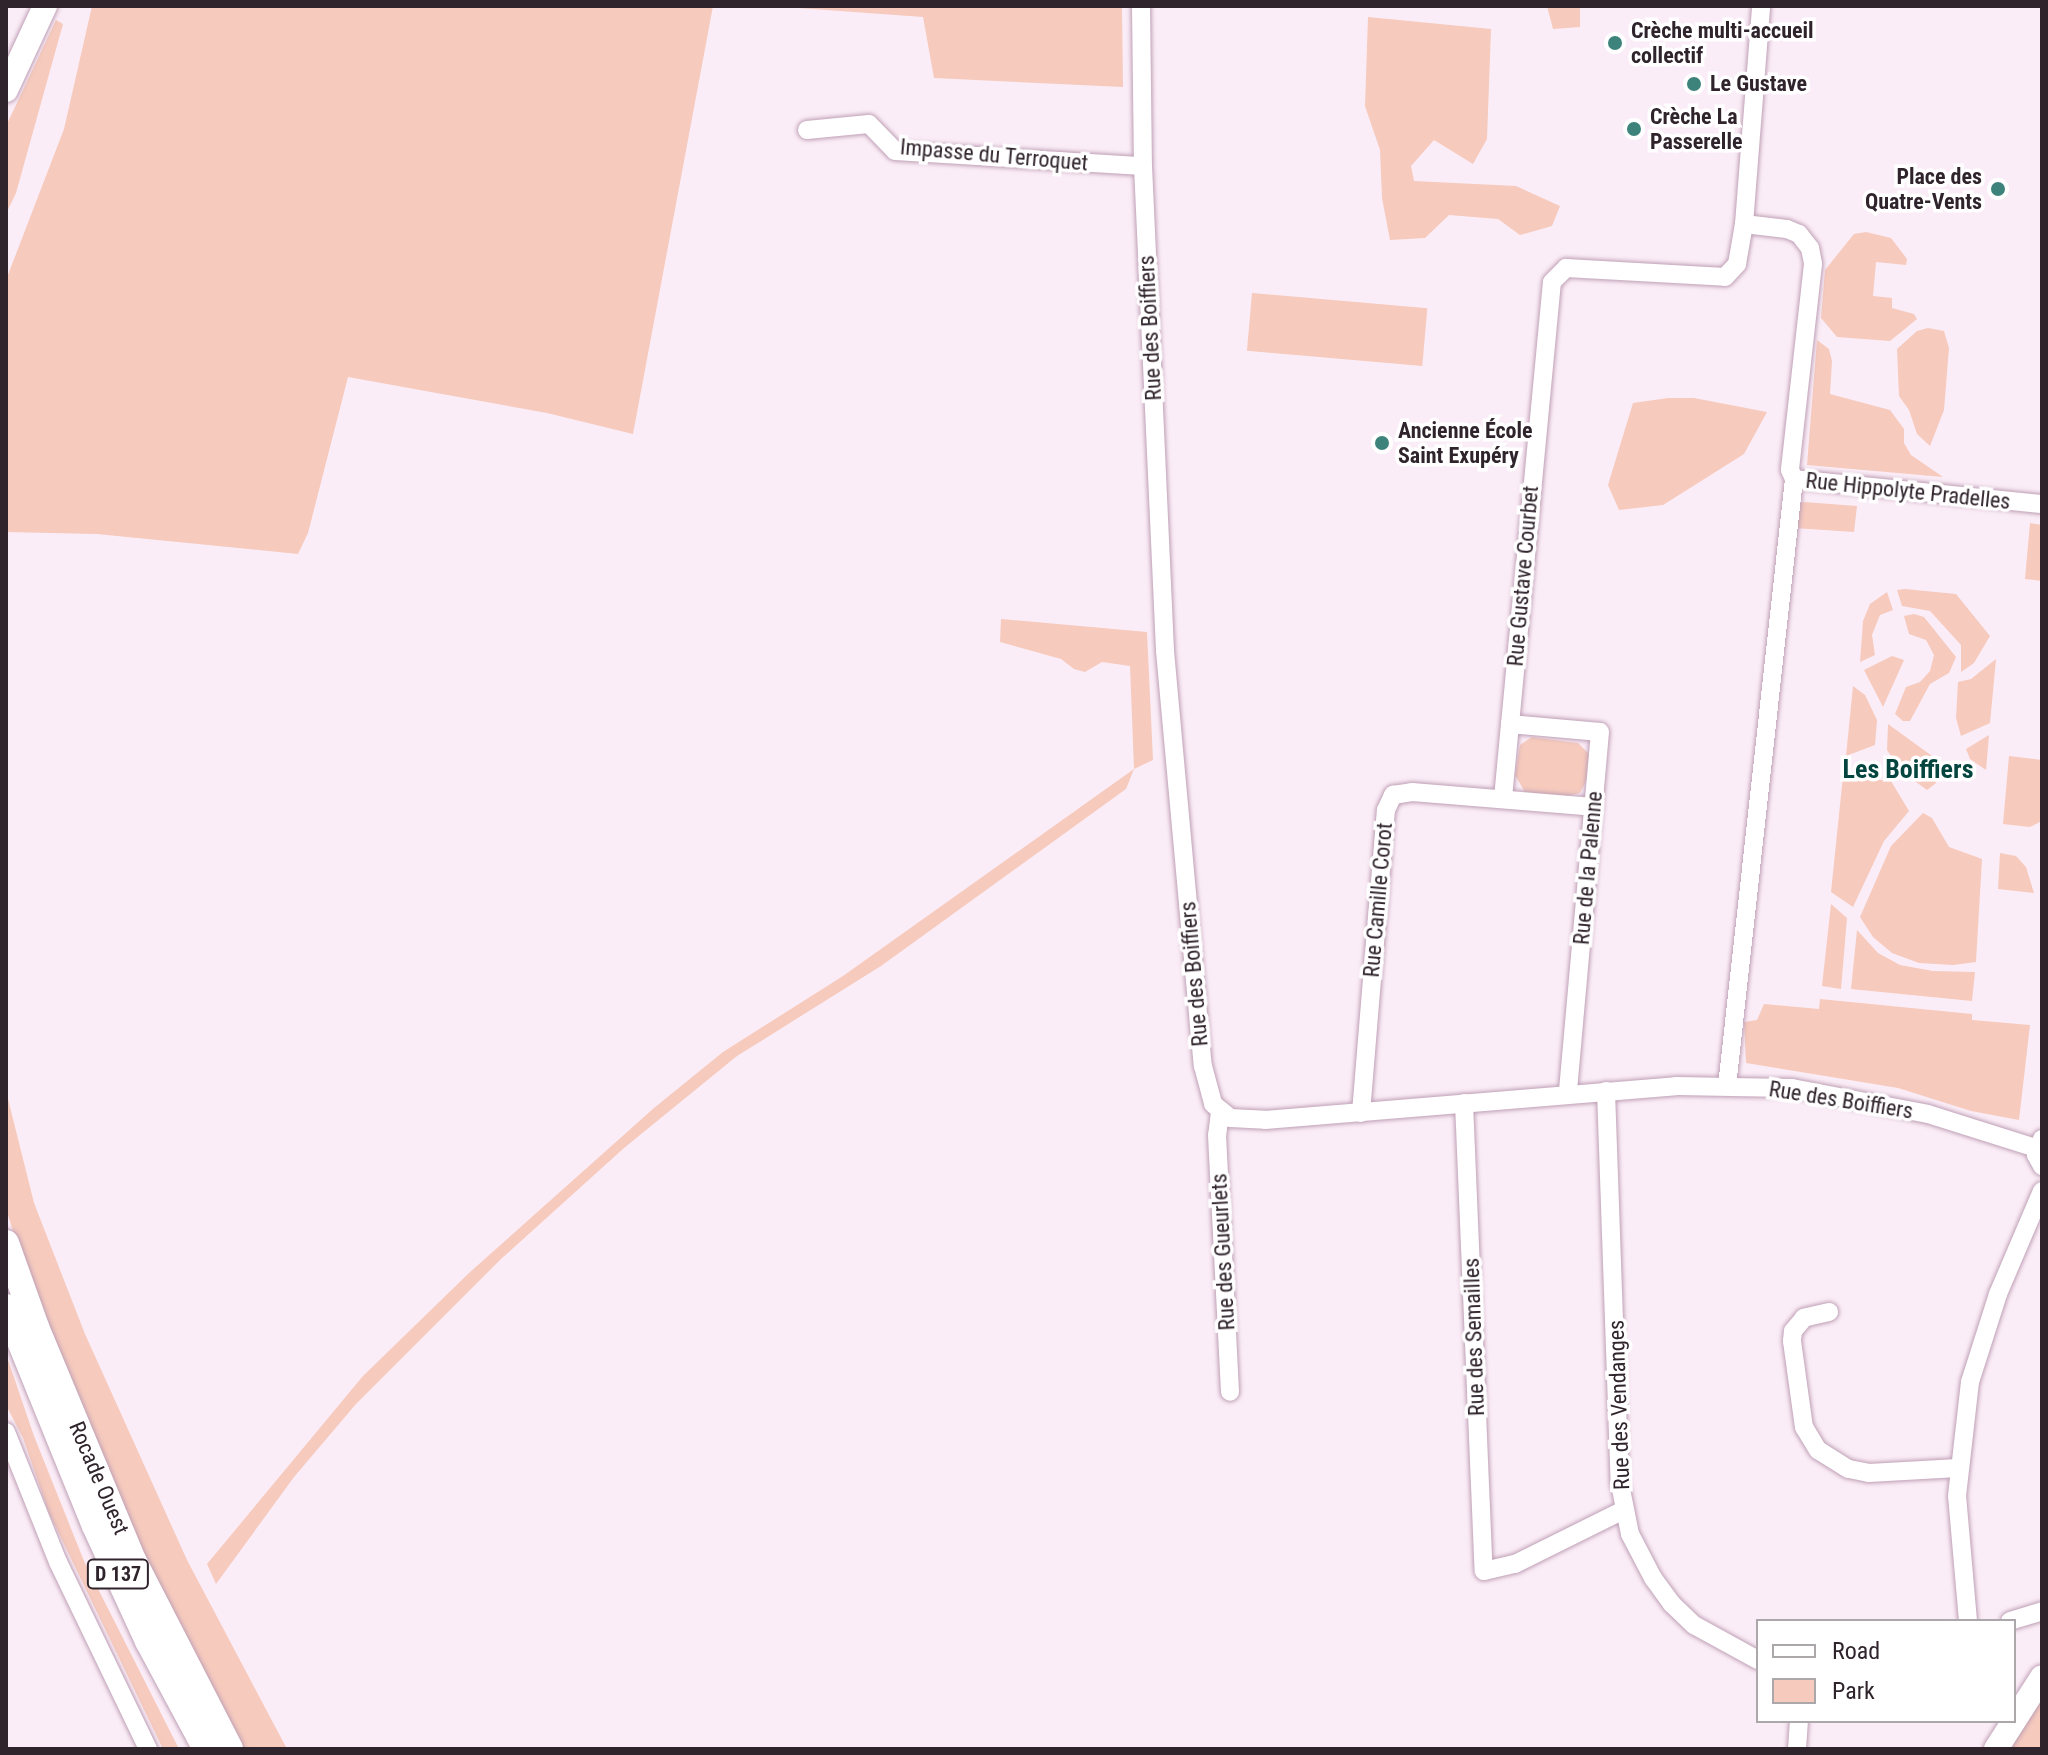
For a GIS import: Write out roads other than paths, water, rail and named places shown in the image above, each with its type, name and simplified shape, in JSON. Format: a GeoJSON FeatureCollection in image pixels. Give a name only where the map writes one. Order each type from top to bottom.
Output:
{"type":"FeatureCollection","features":[{"type":"Feature","properties":{"kind":"main road"},"geometry":{"type":"LineString","coordinates":[[6,90],[45,6]]}},
{"type":"Feature","properties":{"kind":"main road","name":"Rocade Ouest"},"geometry":{"type":"LineString","coordinates":[[6,1243],[36,1327],[133,1560],[230,1749]]}},
{"type":"Feature","properties":{"kind":"main road","name":"Rocade Ouest"},"geometry":{"type":"LineString","coordinates":[[6,1307],[95,1526],[148,1641],[206,1749]]}},
{"type":"Feature","properties":{"kind":"main road"},"geometry":{"type":"LineString","coordinates":[[2016,1718],[2042,1677]]}},
{"type":"Feature","properties":{"kind":"main road"},"geometry":{"type":"LineString","coordinates":[[1996,1749],[2013,1723]]}},
{"type":"Feature","properties":{"kind":"street","name":"Rue des Boiffiers"},"geometry":{"type":"LineString","coordinates":[[1141,6],[1143,166],[1165,651],[1203,1066],[1213,1104],[1220,1112],[1240,1120],[1361,1113],[1606,1091],[1727,1086],[1792,1088],[1928,1114],[2040,1151]]}},
{"type":"Feature","properties":{"kind":"street","name":"Rue Gustave Courbet"},"geometry":{"type":"LineString","coordinates":[[1503,798],[1552,282],[1566,268],[1725,277],[1737,264],[1744,224],[1761,6]]}},
{"type":"Feature","properties":{"kind":"street","name":"Impasse du Terroquet"},"geometry":{"type":"LineString","coordinates":[[807,130],[869,124],[895,151],[1143,166]]}},
{"type":"Feature","properties":{"kind":"street","name":"Rue Hippolyte Pradelles"},"geometry":{"type":"LineString","coordinates":[[1744,224],[1787,229],[1799,234],[1810,248],[1813,264],[1790,470],[1794,479],[2042,504]]}},
{"type":"Feature","properties":{"kind":"street"},"geometry":{"type":"LineString","coordinates":[[1727,1086],[1794,479]]}},
{"type":"Feature","properties":{"kind":"street","name":"Rue de la Palenne"},"geometry":{"type":"LineString","coordinates":[[1510,724],[1600,732],[1568,1094]]}},
{"type":"Feature","properties":{"kind":"street","name":"Rue Camille Corot"},"geometry":{"type":"LineString","coordinates":[[1361,1113],[1389,802],[1399,793],[1503,798],[1593,807]]}},
{"type":"Feature","properties":{"kind":"street","name":"Rue des Vendanges"},"geometry":{"type":"LineString","coordinates":[[1606,1091],[1624,1510],[1639,1554],[1672,1604],[1694,1625],[1756,1659]]}},
{"type":"Feature","properties":{"kind":"street","name":"Rue des Semailles"},"geometry":{"type":"LineString","coordinates":[[1464,1103],[1484,1571],[1515,1564],[1624,1510]]}},
{"type":"Feature","properties":{"kind":"street","name":"Rue des Gueurlets"},"geometry":{"type":"LineString","coordinates":[[1220,1112],[1217,1148],[1230,1392]]}},
{"type":"Feature","properties":{"kind":"street"},"geometry":{"type":"LineString","coordinates":[[1968,1619],[1959,1536],[1958,1468],[1979,1346],[2042,1191]]}},
{"type":"Feature","properties":{"kind":"street"},"geometry":{"type":"LineString","coordinates":[[1829,1312],[1804,1318],[1797,1324],[1792,1341],[1804,1427],[1818,1450],[1849,1469],[1869,1473],[1958,1468]]}},
{"type":"Feature","properties":{"kind":"street"},"geometry":{"type":"LineString","coordinates":[[6,1432],[58,1562],[148,1749]]}},
{"type":"Feature","properties":{"kind":"street"},"geometry":{"type":"LineString","coordinates":[[2016,1619],[2042,1611]]}},
{"type":"Feature","properties":{"kind":"street"},"geometry":{"type":"LineString","coordinates":[[1797,1749],[1799,1723]]}},
{"type":"Feature","properties":{"kind":"place","name":"Crèche multi-accueil collectif"},"geometry":{"type":"Point","coordinates":[1615,43]}},
{"type":"Feature","properties":{"kind":"place","name":"Le Gustave"},"geometry":{"type":"Point","coordinates":[1694,84]}},
{"type":"Feature","properties":{"kind":"place","name":"Crèche La Passerelle"},"geometry":{"type":"Point","coordinates":[1634,129]}},
{"type":"Feature","properties":{"kind":"place","name":"Place des Quatre-Vents"},"geometry":{"type":"Point","coordinates":[1998,189]}},
{"type":"Feature","properties":{"kind":"place","name":"Ancienne École Saint Exupéry"},"geometry":{"type":"Point","coordinates":[1382,443]}},
{"type":"Feature","properties":{"kind":"district","name":"Les Boiffiers"},"geometry":{"type":"Point","coordinates":[1908,770]}}]}
